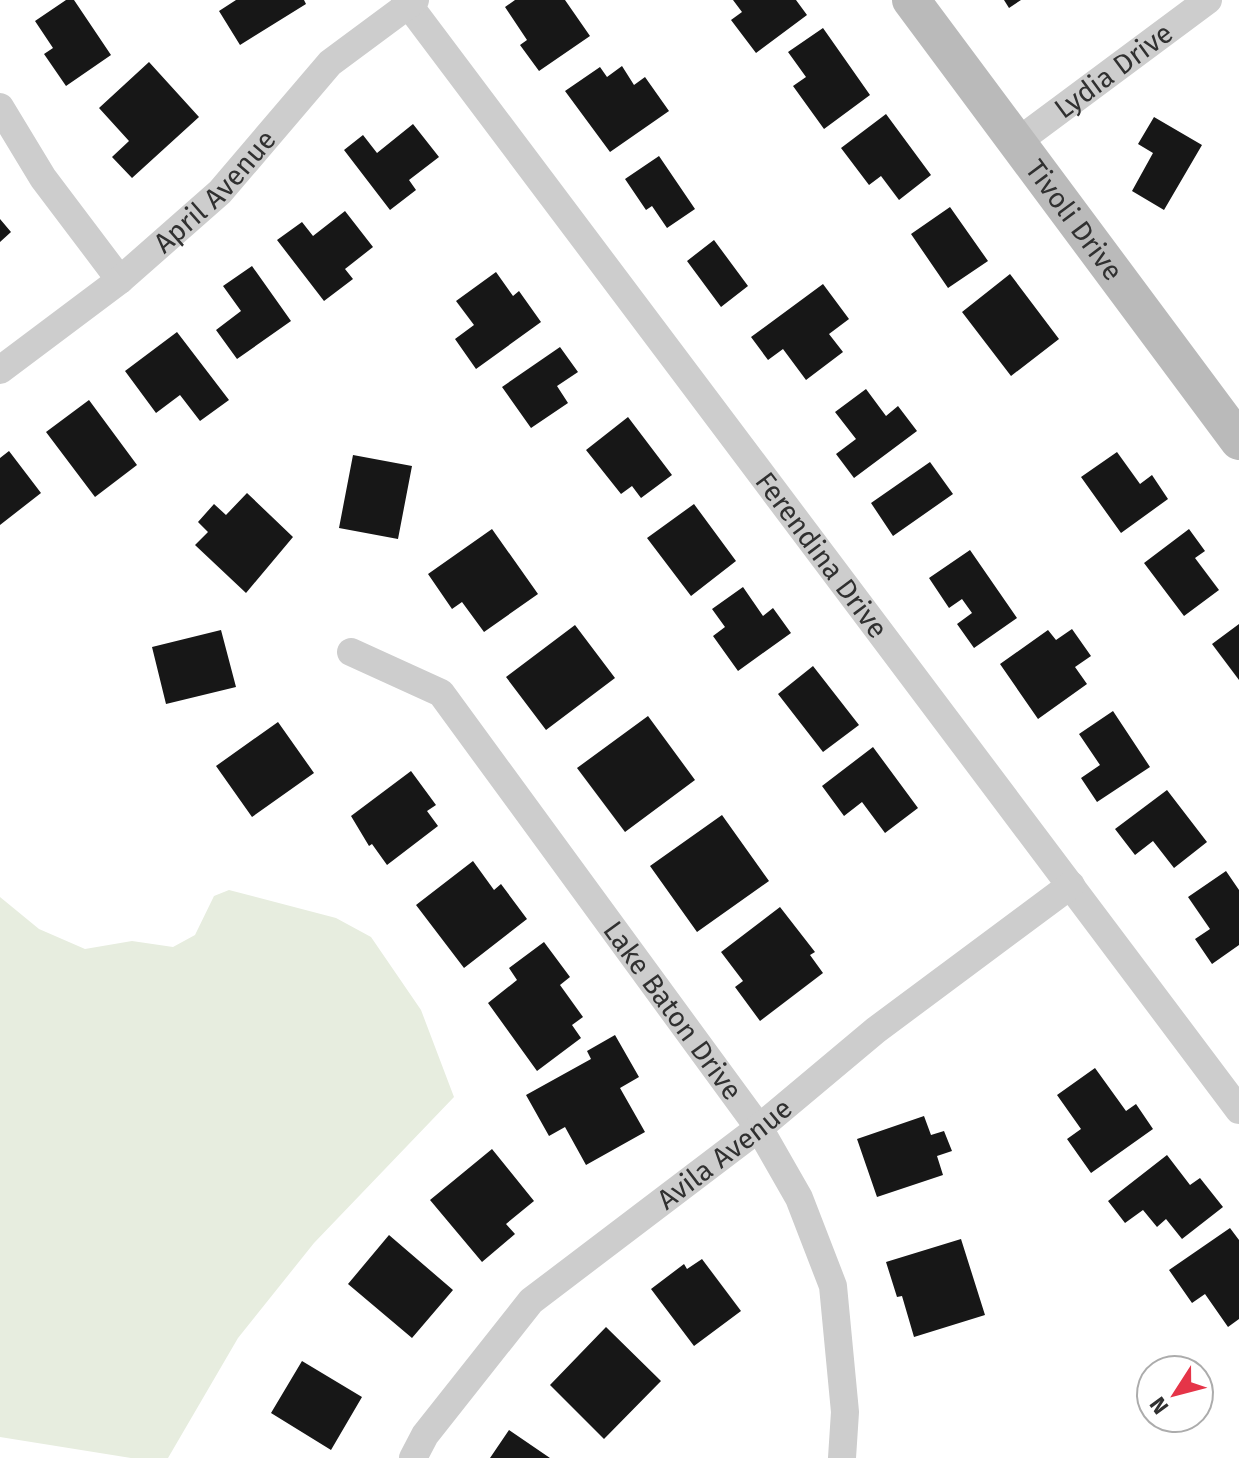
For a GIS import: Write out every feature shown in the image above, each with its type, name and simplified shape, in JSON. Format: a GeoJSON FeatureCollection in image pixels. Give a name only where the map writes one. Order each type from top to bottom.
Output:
{"type":"FeatureCollection","features":[{"type":"Feature","properties":{"kind":"street","name":"Tivoli Drive"},"geometry":{"type":"LineString","coordinates":[[911,0],[1239,441]]}},
{"type":"Feature","properties":{"kind":"street","name":"Lydia Drive"},"geometry":{"type":"LineString","coordinates":[[1017,142],[1208,0]]}},
{"type":"Feature","properties":{"kind":"street","name":"April Avenue"},"geometry":{"type":"LineString","coordinates":[[0,370],[120,280],[220,192],[330,63],[409,2]]}},
{"type":"Feature","properties":{"kind":"street","name":"Ferendina Drive"},"geometry":{"type":"LineString","coordinates":[[409,2],[1239,1110]]}},
{"type":"Feature","properties":{"kind":"street"},"geometry":{"type":"LineString","coordinates":[[0,107],[43,178],[120,280]]}},
{"type":"Feature","properties":{"kind":"street","name":"Lake Baton Drive"},"geometry":{"type":"LineString","coordinates":[[351,652],[441,693],[759,1128],[799,1198],[833,1286],[845,1412],[842,1458]]}},
{"type":"Feature","properties":{"kind":"street","name":"Avila Avenue"},"geometry":{"type":"LineString","coordinates":[[413,1458],[425,1435],[531,1301],[759,1128],[876,1030],[1071,885]]}},
{"type":"Feature","properties":{"kind":"shaded area"},"geometry":{"type":"Polygon","coordinates":[[[229,890],[336,918],[371,937],[421,1010],[454,1097],[314,1243],[238,1338],[168,1458],[131,1458],[0,1437],[0,897],[39,929],[85,949],[132,941],[173,947],[195,935],[214,896],[229,890]]]}},
{"type":"Feature","properties":{"kind":"building"},"geometry":{"type":"Polygon","coordinates":[[[66,0],[74,0],[111,55],[66,86],[44,54],[53,48],[35,21],[66,0]]]}},
{"type":"Feature","properties":{"kind":"building"},"geometry":{"type":"Polygon","coordinates":[[[236,0],[304,0],[306,4],[240,45],[219,11],[236,0]]]}},
{"type":"Feature","properties":{"kind":"building"},"geometry":{"type":"Polygon","coordinates":[[[515,0],[565,0],[590,36],[539,71],[520,45],[527,40],[505,7],[515,0]]]}},
{"type":"Feature","properties":{"kind":"building"},"geometry":{"type":"Polygon","coordinates":[[[733,0],[796,0],[807,15],[756,53],[731,20],[742,12],[733,0]]]}},
{"type":"Feature","properties":{"kind":"building"},"geometry":{"type":"Polygon","coordinates":[[[1004,0],[1021,0],[1009,8],[1004,0]]]}},
{"type":"Feature","properties":{"kind":"building"},"geometry":{"type":"Polygon","coordinates":[[[823,28],[870,95],[824,129],[793,86],[806,77],[788,52],[823,28]]]}},
{"type":"Feature","properties":{"kind":"building"},"geometry":{"type":"Polygon","coordinates":[[[149,62],[199,117],[132,178],[112,157],[129,141],[99,108],[149,62]]]}},
{"type":"Feature","properties":{"kind":"building"},"geometry":{"type":"Polygon","coordinates":[[[622,66],[634,85],[645,77],[669,111],[610,152],[565,91],[600,67],[607,77],[622,66]]]}},
{"type":"Feature","properties":{"kind":"building"},"geometry":{"type":"Polygon","coordinates":[[[886,114],[931,175],[899,200],[881,176],[869,185],[841,148],[886,114]]]}},
{"type":"Feature","properties":{"kind":"building"},"geometry":{"type":"Polygon","coordinates":[[[1154,117],[1202,145],[1164,210],[1132,191],[1153,153],[1138,144],[1154,117]]]}},
{"type":"Feature","properties":{"kind":"building"},"geometry":{"type":"Polygon","coordinates":[[[413,124],[439,157],[409,180],[416,190],[390,210],[344,150],[363,135],[377,153],[413,124]]]}},
{"type":"Feature","properties":{"kind":"building"},"geometry":{"type":"Polygon","coordinates":[[[659,156],[695,209],[667,228],[652,206],[646,210],[625,179],[659,156]]]}},
{"type":"Feature","properties":{"kind":"building"},"geometry":{"type":"Polygon","coordinates":[[[950,207],[988,261],[948,288],[911,234],[950,207]]]}},
{"type":"Feature","properties":{"kind":"building"},"geometry":{"type":"Polygon","coordinates":[[[345,211],[373,247],[345,269],[353,279],[324,301],[277,240],[302,222],[313,236],[345,211]]]}},
{"type":"Feature","properties":{"kind":"building"},"geometry":{"type":"Polygon","coordinates":[[[0,219],[11,232],[0,242],[0,219]]]}},
{"type":"Feature","properties":{"kind":"building"},"geometry":{"type":"Polygon","coordinates":[[[714,240],[748,286],[721,307],[687,261],[714,240]]]}},
{"type":"Feature","properties":{"kind":"building"},"geometry":{"type":"Polygon","coordinates":[[[252,266],[291,321],[237,359],[216,330],[241,311],[223,286],[252,266]]]}},
{"type":"Feature","properties":{"kind":"building"},"geometry":{"type":"Polygon","coordinates":[[[496,272],[513,296],[519,291],[541,322],[476,369],[455,339],[474,325],[456,301],[496,272]]]}},
{"type":"Feature","properties":{"kind":"building"},"geometry":{"type":"Polygon","coordinates":[[[1010,274],[1059,339],[1011,376],[962,312],[1010,274]]]}},
{"type":"Feature","properties":{"kind":"building"},"geometry":{"type":"Polygon","coordinates":[[[823,284],[849,319],[829,334],[843,352],[806,380],[783,349],[768,360],[751,337],[823,284]]]}},
{"type":"Feature","properties":{"kind":"building"},"geometry":{"type":"Polygon","coordinates":[[[177,332],[229,400],[200,421],[180,395],[156,413],[125,371],[177,332]]]}},
{"type":"Feature","properties":{"kind":"building"},"geometry":{"type":"Polygon","coordinates":[[[560,347],[578,372],[557,386],[568,403],[531,428],[502,387],[560,347]]]}},
{"type":"Feature","properties":{"kind":"building"},"geometry":{"type":"Polygon","coordinates":[[[866,389],[886,416],[898,406],[917,431],[854,478],[836,454],[856,439],[835,412],[866,389]]]}},
{"type":"Feature","properties":{"kind":"building"},"geometry":{"type":"Polygon","coordinates":[[[89,400],[137,465],[95,497],[46,432],[89,400]]]}},
{"type":"Feature","properties":{"kind":"building"},"geometry":{"type":"Polygon","coordinates":[[[628,417],[672,475],[641,498],[632,486],[621,494],[586,450],[628,417]]]}},
{"type":"Feature","properties":{"kind":"building"},"geometry":{"type":"Polygon","coordinates":[[[9,451],[41,493],[0,525],[0,458],[9,451]]]}},
{"type":"Feature","properties":{"kind":"building"},"geometry":{"type":"Polygon","coordinates":[[[1117,452],[1140,484],[1152,475],[1168,499],[1121,533],[1081,477],[1117,452]]]}},
{"type":"Feature","properties":{"kind":"building"},"geometry":{"type":"Polygon","coordinates":[[[353,455],[412,466],[398,539],[339,528],[353,455]]]}},
{"type":"Feature","properties":{"kind":"building"},"geometry":{"type":"Polygon","coordinates":[[[930,462],[953,494],[893,536],[871,503],[930,462]]]}},
{"type":"Feature","properties":{"kind":"building"},"geometry":{"type":"Polygon","coordinates":[[[247,493],[293,537],[246,593],[195,545],[208,532],[198,522],[214,504],[226,515],[247,493]]]}},
{"type":"Feature","properties":{"kind":"building"},"geometry":{"type":"Polygon","coordinates":[[[694,504],[736,561],[691,596],[647,538],[694,504]]]}},
{"type":"Feature","properties":{"kind":"building"},"geometry":{"type":"Polygon","coordinates":[[[492,529],[538,594],[484,632],[462,602],[452,609],[428,574],[492,529]]]}},
{"type":"Feature","properties":{"kind":"building"},"geometry":{"type":"Polygon","coordinates":[[[1189,529],[1205,551],[1195,558],[1219,590],[1184,616],[1144,563],[1189,529]]]}},
{"type":"Feature","properties":{"kind":"building"},"geometry":{"type":"Polygon","coordinates":[[[970,550],[1017,618],[974,648],[957,624],[972,613],[962,599],[949,608],[929,578],[970,550]]]}},
{"type":"Feature","properties":{"kind":"building"},"geometry":{"type":"Polygon","coordinates":[[[743,587],[763,616],[773,608],[791,633],[738,671],[713,636],[725,627],[712,609],[743,587]]]}},
{"type":"Feature","properties":{"kind":"building"},"geometry":{"type":"Polygon","coordinates":[[[1239,624],[1239,680],[1212,644],[1239,624]]]}},
{"type":"Feature","properties":{"kind":"building"},"geometry":{"type":"Polygon","coordinates":[[[575,625],[615,678],[546,730],[506,677],[575,625]]]}},
{"type":"Feature","properties":{"kind":"building"},"geometry":{"type":"Polygon","coordinates":[[[1072,629],[1091,656],[1075,667],[1087,684],[1038,719],[1000,664],[1048,630],[1056,640],[1072,629]]]}},
{"type":"Feature","properties":{"kind":"building"},"geometry":{"type":"Polygon","coordinates":[[[221,630],[236,687],[166,704],[152,647],[221,630]]]}},
{"type":"Feature","properties":{"kind":"building"},"geometry":{"type":"Polygon","coordinates":[[[813,666],[859,725],[823,752],[778,694],[813,666]]]}},
{"type":"Feature","properties":{"kind":"building"},"geometry":{"type":"Polygon","coordinates":[[[1113,711],[1150,767],[1097,802],[1081,778],[1100,765],[1079,734],[1113,711]]]}},
{"type":"Feature","properties":{"kind":"building"},"geometry":{"type":"Polygon","coordinates":[[[648,716],[695,780],[625,832],[577,768],[648,716]]]}},
{"type":"Feature","properties":{"kind":"building"},"geometry":{"type":"Polygon","coordinates":[[[278,722],[314,773],[252,817],[216,766],[278,722]]]}},
{"type":"Feature","properties":{"kind":"building"},"geometry":{"type":"Polygon","coordinates":[[[873,747],[918,808],[885,833],[862,802],[844,816],[822,786],[873,747]]]}},
{"type":"Feature","properties":{"kind":"building"},"geometry":{"type":"Polygon","coordinates":[[[411,771],[436,805],[427,811],[438,826],[387,865],[372,844],[369,846],[351,816],[411,771]]]}},
{"type":"Feature","properties":{"kind":"building"},"geometry":{"type":"Polygon","coordinates":[[[1167,790],[1207,842],[1174,868],[1153,841],[1135,855],[1115,829],[1167,790]]]}},
{"type":"Feature","properties":{"kind":"building"},"geometry":{"type":"Polygon","coordinates":[[[722,815],[769,881],[697,932],[650,866],[722,815]]]}},
{"type":"Feature","properties":{"kind":"building"},"geometry":{"type":"Polygon","coordinates":[[[473,861],[494,890],[501,884],[527,919],[464,968],[416,905],[473,861]]]}},
{"type":"Feature","properties":{"kind":"building"},"geometry":{"type":"Polygon","coordinates":[[[1226,871],[1239,890],[1239,945],[1212,964],[1195,939],[1210,929],[1188,897],[1226,871]]]}},
{"type":"Feature","properties":{"kind":"building"},"geometry":{"type":"Polygon","coordinates":[[[780,907],[815,952],[810,955],[823,973],[760,1021],[735,987],[743,981],[721,952],[780,907]]]}},
{"type":"Feature","properties":{"kind":"building"},"geometry":{"type":"Polygon","coordinates":[[[544,942],[570,977],[560,985],[583,1017],[572,1025],[581,1038],[537,1071],[488,1003],[517,980],[509,968],[544,942]]]}},
{"type":"Feature","properties":{"kind":"building"},"geometry":{"type":"Polygon","coordinates":[[[615,1035],[639,1077],[620,1088],[645,1132],[586,1165],[565,1127],[549,1136],[526,1095],[591,1059],[587,1051],[615,1035]]]}},
{"type":"Feature","properties":{"kind":"building"},"geometry":{"type":"Polygon","coordinates":[[[1095,1068],[1126,1111],[1136,1104],[1153,1129],[1091,1173],[1067,1139],[1081,1129],[1057,1095],[1095,1068]]]}},
{"type":"Feature","properties":{"kind":"building"},"geometry":{"type":"Polygon","coordinates":[[[924,1116],[931,1135],[944,1131],[952,1151],[937,1156],[943,1175],[877,1197],[857,1139],[924,1116]]]}},
{"type":"Feature","properties":{"kind":"building"},"geometry":{"type":"Polygon","coordinates":[[[492,1149],[534,1201],[506,1224],[515,1234],[482,1262],[430,1200],[492,1149]]]}},
{"type":"Feature","properties":{"kind":"building"},"geometry":{"type":"Polygon","coordinates":[[[1167,1155],[1190,1185],[1200,1178],[1223,1207],[1182,1239],[1166,1219],[1157,1227],[1143,1210],[1125,1223],[1108,1201],[1167,1155]]]}},
{"type":"Feature","properties":{"kind":"building"},"geometry":{"type":"Polygon","coordinates":[[[1230,1228],[1239,1240],[1239,1319],[1228,1327],[1205,1294],[1192,1303],[1169,1270],[1230,1228]]]}},
{"type":"Feature","properties":{"kind":"building"},"geometry":{"type":"Polygon","coordinates":[[[389,1235],[453,1290],[412,1338],[348,1284],[389,1235]]]}},
{"type":"Feature","properties":{"kind":"building"},"geometry":{"type":"Polygon","coordinates":[[[961,1239],[985,1315],[914,1337],[902,1296],[897,1297],[886,1262],[961,1239]]]}},
{"type":"Feature","properties":{"kind":"building"},"geometry":{"type":"Polygon","coordinates":[[[702,1259],[741,1311],[694,1346],[651,1289],[684,1264],[687,1269],[702,1259]]]}},
{"type":"Feature","properties":{"kind":"building"},"geometry":{"type":"Polygon","coordinates":[[[606,1327],[661,1381],[604,1439],[550,1385],[606,1327]]]}},
{"type":"Feature","properties":{"kind":"building"},"geometry":{"type":"Polygon","coordinates":[[[302,1361],[362,1397],[331,1450],[271,1413],[302,1361]]]}},
{"type":"Feature","properties":{"kind":"building"},"geometry":{"type":"Polygon","coordinates":[[[509,1430],[550,1458],[490,1458],[509,1430]]]}}]}
